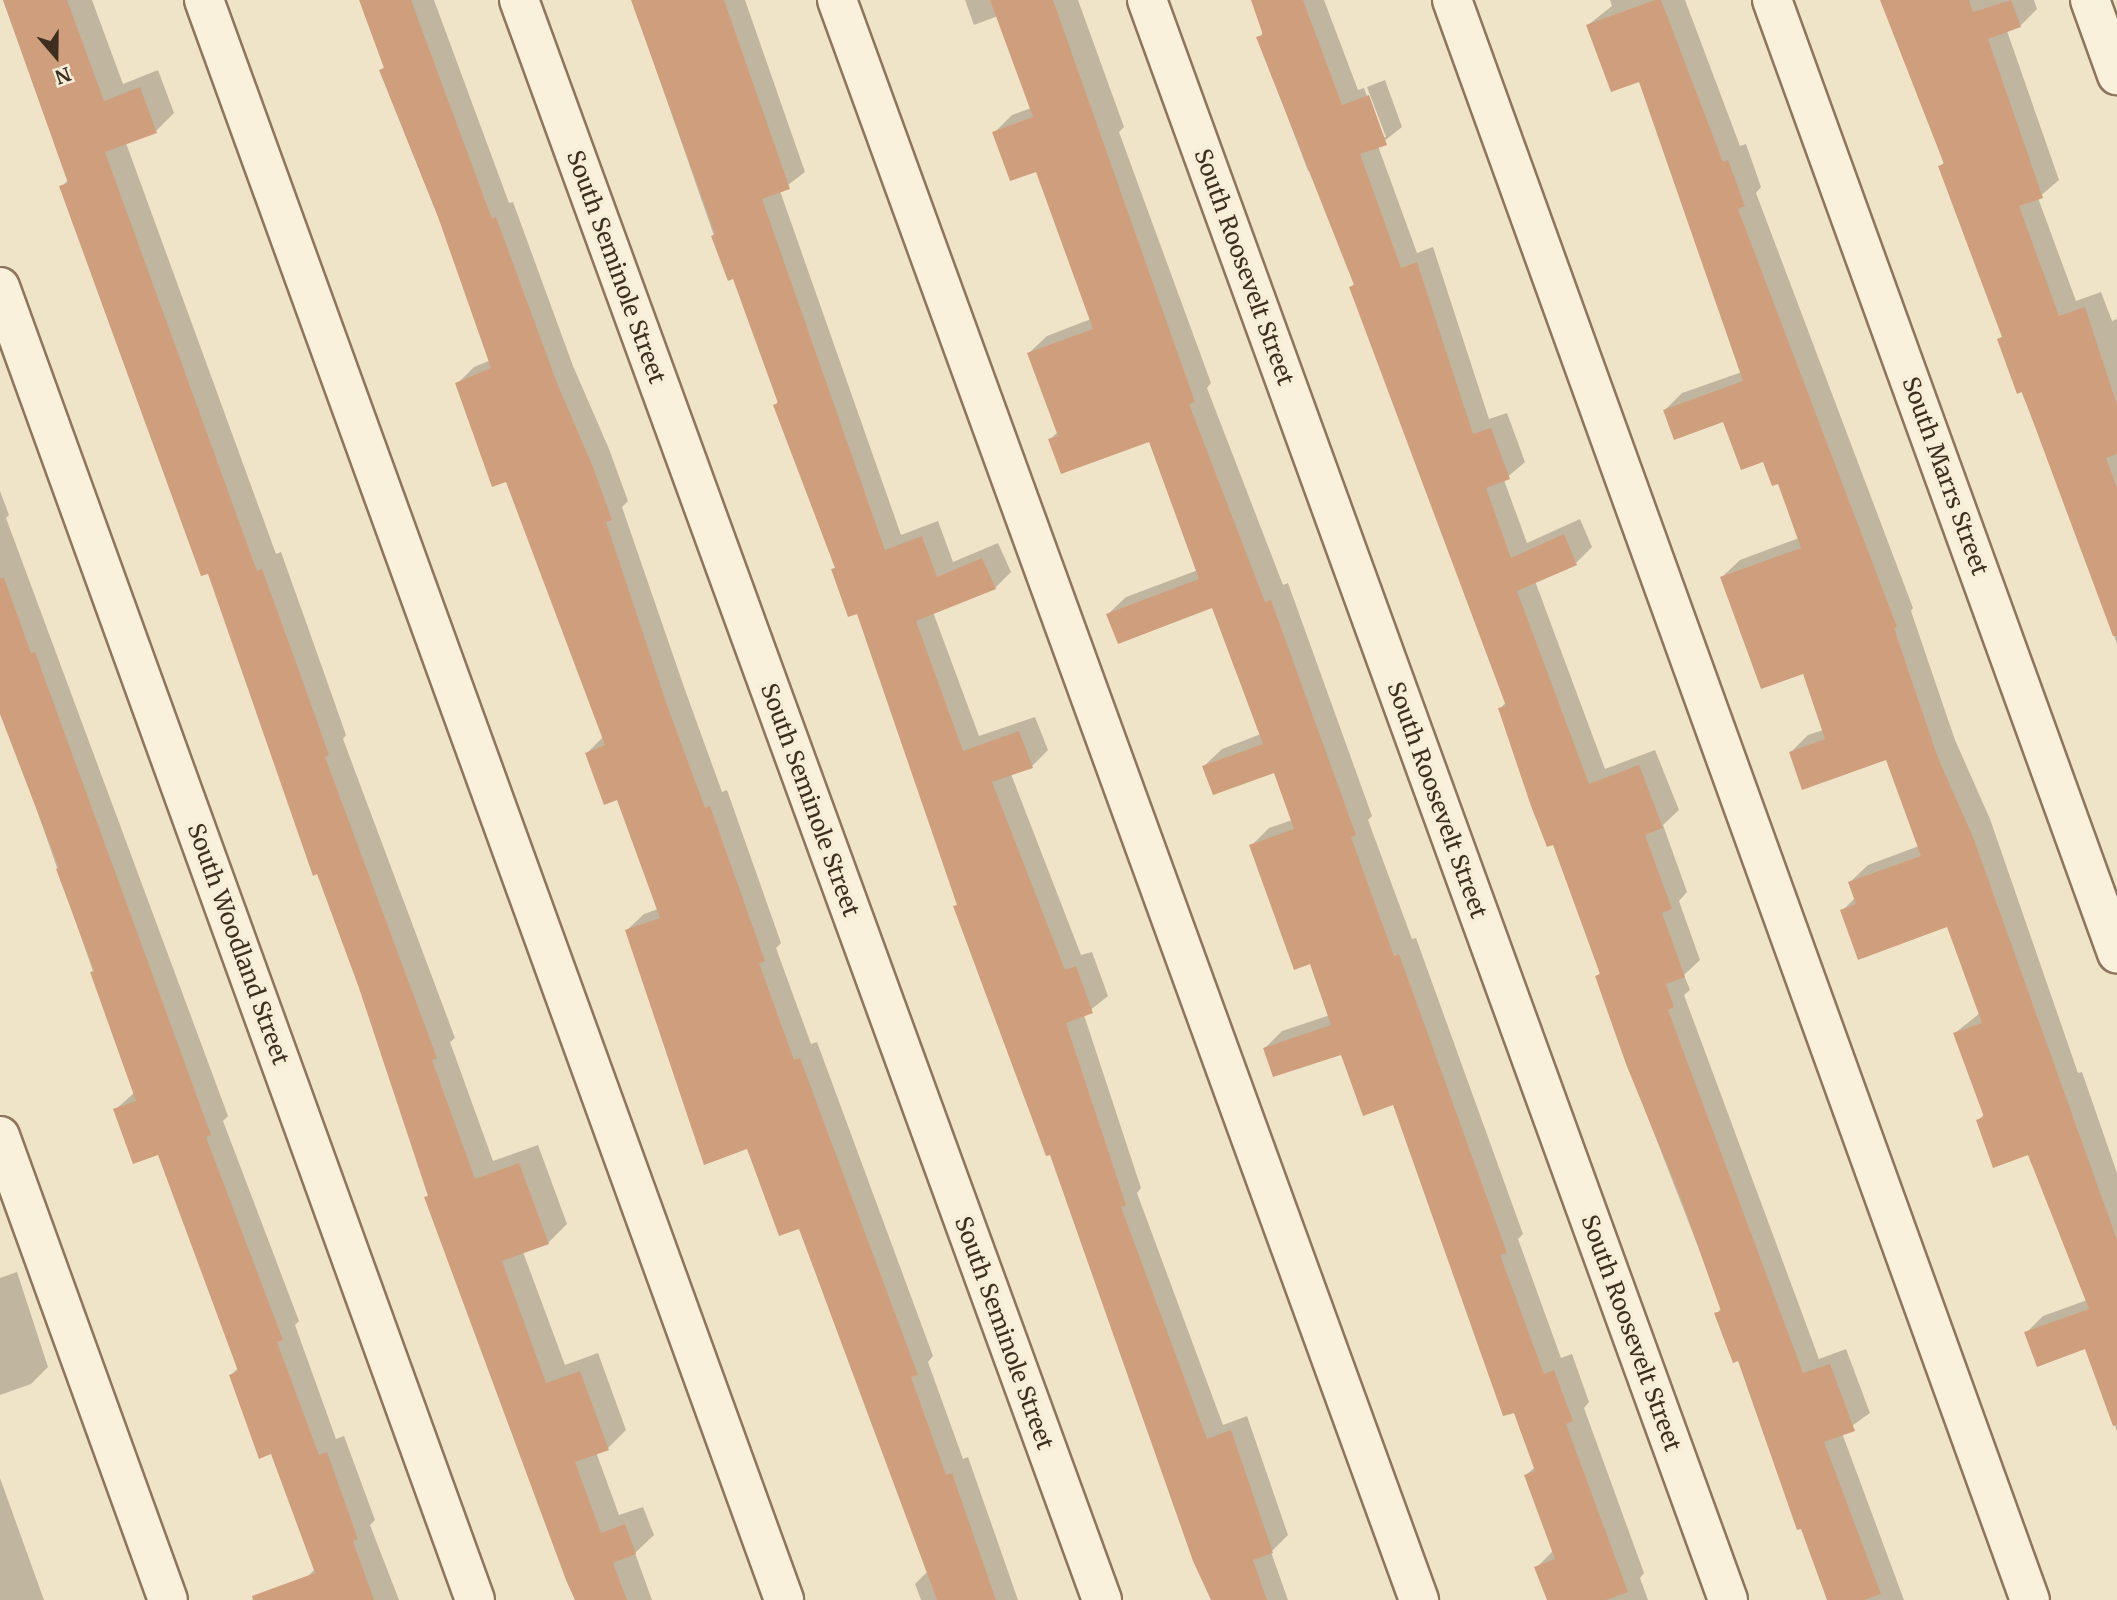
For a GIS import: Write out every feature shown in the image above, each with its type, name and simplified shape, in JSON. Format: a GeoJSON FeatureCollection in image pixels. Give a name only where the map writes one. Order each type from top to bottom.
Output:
{"type":"FeatureCollection","features":[{"type":"Feature","properties":{"kind":"street"},"geometry":{"type":"LineString","coordinates":[[204,0],[784,1600]]}},
{"type":"Feature","properties":{"kind":"street","name":"South Seminole Street"},"geometry":{"type":"LineString","coordinates":[[519,0],[1101,1600]]}},
{"type":"Feature","properties":{"kind":"street"},"geometry":{"type":"LineString","coordinates":[[837,0],[1419,1600]]}},
{"type":"Feature","properties":{"kind":"street","name":"South Roosevelt Street"},"geometry":{"type":"LineString","coordinates":[[1147,0],[1728,1600]]}},
{"type":"Feature","properties":{"kind":"street"},"geometry":{"type":"LineString","coordinates":[[1452,0],[2030,1600]]}},
{"type":"Feature","properties":{"kind":"street","name":"South Marrs Street"},"geometry":{"type":"LineString","coordinates":[[1772,0],[2117,953]]}},
{"type":"Feature","properties":{"kind":"street"},"geometry":{"type":"LineString","coordinates":[[2090,0],[2117,75]]}},
{"type":"Feature","properties":{"kind":"street","name":"South Woodland Street"},"geometry":{"type":"LineString","coordinates":[[0,287],[475,1600]]}},
{"type":"Feature","properties":{"kind":"street"},"geometry":{"type":"LineString","coordinates":[[0,1136],[168,1600]]}},
{"type":"Feature","properties":{"kind":"building"},"geometry":{"type":"Polygon","coordinates":[[[3,0],[67,0],[104,101],[140,87],[157,133],[105,152],[257,571],[262,569],[293,654],[329,755],[325,757],[437,1058],[432,1060],[475,1179],[519,1163],[549,1244],[502,1261],[546,1383],[580,1371],[609,1450],[575,1462],[601,1533],[625,1524],[636,1554],[613,1563],[627,1600],[575,1600],[566,1580],[424,1197],[428,1196],[359,988],[317,874],[313,876],[208,574],[201,576],[59,186],[68,183],[3,0]]]}},
{"type":"Feature","properties":{"kind":"building"},"geometry":{"type":"Polygon","coordinates":[[[359,0],[411,0],[492,219],[496,217],[557,383],[593,467],[612,520],[606,522],[667,705],[705,808],[710,806],[765,961],[759,963],[794,1060],[800,1058],[918,1375],[911,1377],[946,1475],[952,1473],[996,1600],[937,1600],[799,1229],[779,1236],[747,1149],[704,1165],[625,930],[660,918],[617,800],[604,805],[585,753],[605,745],[506,482],[492,487],[455,383],[491,368],[438,217],[379,70],[384,68],[359,0]]]}},
{"type":"Feature","properties":{"kind":"building"},"geometry":{"type":"Polygon","coordinates":[[[631,0],[724,0],[790,189],[762,199],[885,550],[922,536],[937,577],[982,558],[996,589],[916,621],[963,751],[1019,731],[1033,768],[992,782],[1065,970],[1076,966],[1093,1013],[1066,1023],[1126,1205],[1121,1207],[1207,1439],[1231,1430],[1273,1553],[1253,1560],[1267,1600],[1211,1600],[1193,1561],[1050,1155],[1046,1156],[953,906],[957,905],[857,614],[848,617],[831,569],[835,568],[773,405],[778,403],[733,279],[728,281],[711,236],[715,234],[631,0]]]}},
{"type":"Feature","properties":{"kind":"building"},"geometry":{"type":"Polygon","coordinates":[[[990,0],[1053,0],[1195,402],[1189,404],[1265,602],[1271,600],[1356,835],[1351,837],[1394,956],[1399,954],[1507,1253],[1500,1255],[1544,1374],[1554,1370],[1573,1421],[1566,1424],[1628,1592],[1606,1600],[1547,1600],[1534,1567],[1555,1559],[1524,1475],[1535,1471],[1514,1413],[1503,1416],[1393,1105],[1363,1116],[1341,1055],[1273,1077],[1263,1048],[1331,1025],[1310,964],[1294,970],[1249,845],[1294,829],[1274,773],[1213,795],[1202,766],[1263,744],[1212,608],[1118,644],[1106,614],[1199,579],[1149,442],[1061,474],[1048,439],[1058,436],[1027,353],[1093,329],[1036,172],[1010,181],[992,132],[1033,117],[990,0]]]}},
{"type":"Feature","properties":{"kind":"building"},"geometry":{"type":"Polygon","coordinates":[[[1251,0],[1303,0],[1342,105],[1369,95],[1387,145],[1360,154],[1401,268],[1417,262],[1473,434],[1491,428],[1510,479],[1486,488],[1511,558],[1564,534],[1577,565],[1517,591],[1589,784],[1639,765],[1663,828],[1645,835],[1672,909],[1662,913],[1685,977],[1666,984],[1674,1007],[1668,1010],[1803,1373],[1830,1364],[1855,1431],[1824,1442],[1881,1594],[1864,1600],[1827,1600],[1801,1529],[1797,1530],[1738,1361],[1733,1363],[1714,1313],[1721,1311],[1680,1196],[1626,1064],[1595,976],[1600,974],[1553,845],[1547,847],[1531,806],[1498,708],[1506,706],[1349,287],[1354,285],[1256,37],[1263,35],[1251,0]]]}},
{"type":"Feature","properties":{"kind":"building"},"geometry":{"type":"Polygon","coordinates":[[[1661,0],[1723,162],[1728,160],[1745,206],[1738,209],[1897,627],[1894,628],[1938,758],[1973,837],[2117,1240],[2117,1425],[2113,1426],[2085,1349],[2037,1367],[2024,1332],[2089,1309],[2028,1155],[1993,1168],[1976,1120],[1984,1117],[1953,1033],[1982,1023],[1947,927],[1858,960],[1840,910],[1856,904],[1848,882],[1921,856],[1886,760],[1802,790],[1789,752],[1825,739],[1803,674],[1761,689],[1720,577],[1801,548],[1778,484],[1772,486],[1763,462],[1741,470],[1723,422],[1674,440],[1663,410],[1743,381],[1639,82],[1611,92],[1586,25],[1661,0]]]}},
{"type":"Feature","properties":{"kind":"building"},"geometry":{"type":"Polygon","coordinates":[[[1880,0],[1969,0],[1973,12],[2011,0],[2021,27],[1988,39],[2043,198],[2019,206],[2059,316],[2085,307],[2117,405],[2117,454],[2106,458],[2117,488],[2117,636],[2113,636],[2022,392],[2017,394],[1997,339],[2002,337],[1938,166],[1944,164],[1880,0]]]}},
{"type":"Feature","properties":{"kind":"building"},"geometry":{"type":"Polygon","coordinates":[[[0,578],[4,578],[31,653],[35,652],[211,1135],[206,1137],[283,1340],[277,1342],[319,1455],[327,1452],[358,1539],[353,1541],[374,1600],[253,1600],[252,1596],[315,1573],[271,1454],[259,1459],[229,1375],[238,1371],[158,1155],[133,1164],[113,1109],[136,1101],[90,972],[94,971],[56,869],[59,868],[0,714],[0,578]]]}}]}
